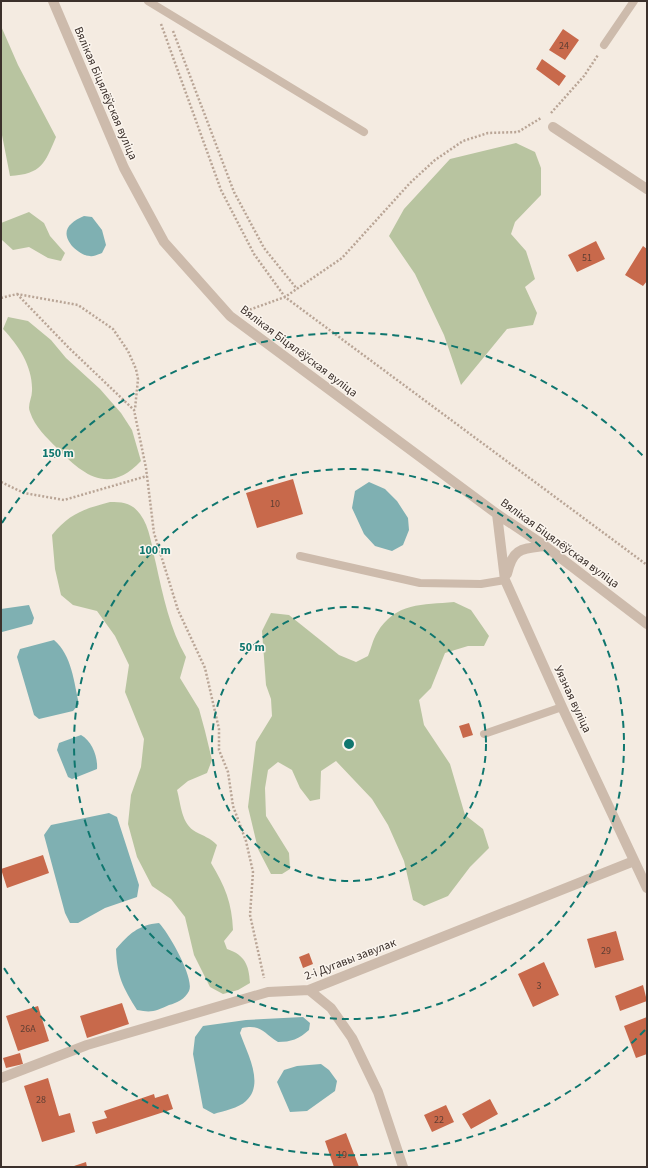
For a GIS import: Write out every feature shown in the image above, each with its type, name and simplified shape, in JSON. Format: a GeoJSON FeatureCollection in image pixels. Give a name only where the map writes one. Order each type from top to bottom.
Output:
{"type":"FeatureCollection","features":[{"type":"Feature","properties":{"kind":"street","name":"Вялікая Біцялёўская вуліца"},"geometry":{"type":"LineString","coordinates":[[53,1],[124,168],[164,242],[230,316],[497,514],[545,546],[647,624]]}},
{"type":"Feature","properties":{"kind":"street"},"geometry":{"type":"LineString","coordinates":[[553,127],[647,189]]}},
{"type":"Feature","properties":{"kind":"street","name":"Уязная вуліца"},"geometry":{"type":"LineString","coordinates":[[497,514],[505,580],[562,707],[647,888]]}},
{"type":"Feature","properties":{"kind":"street"},"geometry":{"type":"LineString","coordinates":[[505,580],[510,559],[520,549],[545,546]]}},
{"type":"Feature","properties":{"kind":"street","name":"2-і Дугавы завулак"},"geometry":{"type":"LineString","coordinates":[[1,1078],[87,1045],[268,992],[309,990],[634,861]]}},
{"type":"Feature","properties":{"kind":"street"},"geometry":{"type":"LineString","coordinates":[[309,990],[331,1008],[352,1038],[378,1092],[403,1167]]}},
{"type":"Feature","properties":{"kind":"lane"},"geometry":{"type":"LineString","coordinates":[[604,45],[634,1]]}},
{"type":"Feature","properties":{"kind":"lane"},"geometry":{"type":"LineString","coordinates":[[151,3],[364,132]]}},
{"type":"Feature","properties":{"kind":"lane"},"geometry":{"type":"LineString","coordinates":[[300,556],[420,583],[481,584],[505,580]]}},
{"type":"Feature","properties":{"kind":"lane"},"geometry":{"type":"LineString","coordinates":[[484,734],[562,707]]}},
{"type":"Feature","properties":{"kind":"path"},"geometry":{"type":"LineString","coordinates":[[151,3],[221,190],[254,254],[285,297],[647,565]]}},
{"type":"Feature","properties":{"kind":"path"},"geometry":{"type":"LineString","coordinates":[[166,12],[234,192],[264,248],[297,289]]}},
{"type":"Feature","properties":{"kind":"path"},"geometry":{"type":"LineString","coordinates":[[230,316],[285,297],[342,258],[410,183],[435,160],[463,141],[488,133],[518,132],[551,112],[584,76],[604,45]]}},
{"type":"Feature","properties":{"kind":"path"},"geometry":{"type":"LineString","coordinates":[[1,298],[17,294],[78,305],[113,329],[128,351],[136,369],[138,379],[134,410],[147,476],[154,533],[178,610],[205,668],[220,729],[219,750],[228,772],[232,806],[246,841],[253,872],[250,915],[268,992]]}},
{"type":"Feature","properties":{"kind":"path"},"geometry":{"type":"LineString","coordinates":[[17,294],[69,348],[134,410]]}},
{"type":"Feature","properties":{"kind":"path"},"geometry":{"type":"LineString","coordinates":[[1,482],[24,493],[64,500],[147,476]]}},
{"type":"Feature","properties":{"kind":"green space"},"geometry":{"type":"Polygon","coordinates":[[[1,26],[18,65],[56,137],[49,154],[41,166],[36,170],[21,175],[10,176],[1,130],[1,26]]]}},
{"type":"Feature","properties":{"kind":"green space"},"geometry":{"type":"Polygon","coordinates":[[[516,143],[535,152],[541,168],[541,195],[515,222],[511,234],[526,251],[535,279],[525,287],[537,313],[533,325],[507,329],[461,385],[444,335],[415,274],[389,236],[404,209],[450,159],[516,143]]]}},
{"type":"Feature","properties":{"kind":"green space"},"geometry":{"type":"Polygon","coordinates":[[[29,212],[44,223],[50,236],[65,253],[61,261],[48,258],[29,247],[13,250],[2,240],[1,223],[29,212]]]}},
{"type":"Feature","properties":{"kind":"green space"},"geometry":{"type":"Polygon","coordinates":[[[8,317],[28,321],[51,340],[66,358],[100,389],[121,413],[132,430],[141,461],[129,471],[118,477],[107,479],[97,478],[77,467],[41,432],[29,410],[32,394],[32,382],[27,365],[24,357],[14,342],[3,329],[8,317]]]}},
{"type":"Feature","properties":{"kind":"green space"},"geometry":{"type":"Polygon","coordinates":[[[110,502],[123,503],[134,507],[146,525],[168,612],[180,646],[186,657],[180,678],[199,709],[212,760],[207,773],[188,781],[177,790],[182,813],[187,824],[196,832],[217,845],[211,863],[227,895],[231,911],[233,930],[224,941],[227,949],[238,954],[242,958],[249,971],[250,983],[238,990],[223,994],[210,987],[194,955],[185,917],[171,899],[152,886],[137,857],[128,824],[131,795],[141,767],[144,739],[125,692],[129,665],[115,636],[97,611],[73,605],[61,595],[55,569],[52,535],[65,522],[78,513],[110,502]]]}},
{"type":"Feature","properties":{"kind":"green space"},"geometry":{"type":"Polygon","coordinates":[[[454,602],[471,610],[489,636],[484,646],[468,646],[445,653],[431,688],[419,700],[424,725],[450,764],[465,815],[483,829],[489,848],[470,867],[448,896],[424,906],[413,900],[404,861],[388,825],[372,799],[336,761],[321,771],[320,799],[310,801],[300,788],[292,770],[278,762],[268,770],[265,788],[266,816],[289,853],[290,869],[282,874],[271,874],[258,849],[248,807],[256,742],[272,716],[271,699],[266,685],[262,631],[271,613],[289,615],[339,655],[356,662],[368,656],[374,638],[384,623],[401,610],[421,605],[454,602]]]}},
{"type":"Feature","properties":{"kind":"water"},"geometry":{"type":"Polygon","coordinates":[[[84,216],[92,217],[102,230],[106,245],[102,253],[93,256],[85,255],[76,250],[69,242],[67,237],[68,228],[84,216]]]}},
{"type":"Feature","properties":{"kind":"water"},"geometry":{"type":"Polygon","coordinates":[[[369,482],[385,489],[397,501],[408,518],[409,530],[403,545],[392,551],[375,546],[364,534],[352,508],[355,491],[369,482]]]}},
{"type":"Feature","properties":{"kind":"water"},"geometry":{"type":"Polygon","coordinates":[[[29,605],[34,618],[32,624],[2,632],[1,609],[29,605]]]}},
{"type":"Feature","properties":{"kind":"water"},"geometry":{"type":"Polygon","coordinates":[[[54,640],[65,653],[69,661],[79,704],[73,711],[39,719],[34,715],[17,657],[20,649],[54,640]]]}},
{"type":"Feature","properties":{"kind":"water"},"geometry":{"type":"Polygon","coordinates":[[[81,735],[88,741],[94,750],[97,769],[72,779],[68,777],[57,750],[59,743],[81,735]]]}},
{"type":"Feature","properties":{"kind":"water"},"geometry":{"type":"Polygon","coordinates":[[[109,813],[117,817],[139,885],[137,897],[105,908],[78,923],[70,923],[65,913],[44,835],[51,825],[109,813]]]}},
{"type":"Feature","properties":{"kind":"water"},"geometry":{"type":"Polygon","coordinates":[[[159,923],[169,936],[185,967],[190,985],[189,991],[180,1000],[161,1009],[154,1011],[137,1010],[119,975],[116,949],[134,931],[145,926],[159,923]]]}},
{"type":"Feature","properties":{"kind":"water"},"geometry":{"type":"Polygon","coordinates":[[[303,1017],[310,1023],[309,1030],[298,1038],[287,1041],[278,1042],[258,1028],[242,1028],[240,1033],[253,1068],[254,1086],[251,1094],[246,1101],[239,1106],[214,1114],[203,1108],[193,1054],[195,1037],[203,1026],[246,1020],[303,1017]]]}},
{"type":"Feature","properties":{"kind":"water"},"geometry":{"type":"Polygon","coordinates":[[[321,1064],[329,1070],[337,1081],[335,1091],[307,1111],[290,1112],[277,1082],[284,1070],[297,1066],[321,1064]]]}},
{"type":"Feature","properties":{"kind":"building"},"geometry":{"type":"Polygon","coordinates":[[[563,29],[579,40],[565,60],[549,50],[563,29]]]}},
{"type":"Feature","properties":{"kind":"building"},"geometry":{"type":"Polygon","coordinates":[[[542,59],[566,76],[559,86],[536,69],[542,59]]]}},
{"type":"Feature","properties":{"kind":"building"},"geometry":{"type":"Polygon","coordinates":[[[596,241],[605,259],[577,272],[568,255],[596,241]]]}},
{"type":"Feature","properties":{"kind":"building"},"geometry":{"type":"Polygon","coordinates":[[[643,246],[647,249],[647,281],[643,286],[625,275],[643,246]]]}},
{"type":"Feature","properties":{"kind":"building"},"geometry":{"type":"Polygon","coordinates":[[[293,479],[303,514],[257,528],[246,493],[293,479]]]}},
{"type":"Feature","properties":{"kind":"building"},"geometry":{"type":"Polygon","coordinates":[[[469,723],[473,735],[463,738],[459,726],[469,723]]]}},
{"type":"Feature","properties":{"kind":"building"},"geometry":{"type":"Polygon","coordinates":[[[43,855],[49,873],[7,888],[1,869],[43,855]]]}},
{"type":"Feature","properties":{"kind":"building"},"geometry":{"type":"Polygon","coordinates":[[[616,931],[624,960],[595,968],[587,939],[616,931]]]}},
{"type":"Feature","properties":{"kind":"building"},"geometry":{"type":"Polygon","coordinates":[[[309,953],[313,964],[303,968],[299,957],[309,953]]]}},
{"type":"Feature","properties":{"kind":"building"},"geometry":{"type":"Polygon","coordinates":[[[544,962],[559,995],[533,1007],[518,974],[544,962]]]}},
{"type":"Feature","properties":{"kind":"building"},"geometry":{"type":"Polygon","coordinates":[[[643,985],[647,1001],[620,1011],[615,996],[643,985]]]}},
{"type":"Feature","properties":{"kind":"building"},"geometry":{"type":"Polygon","coordinates":[[[122,1003],[129,1024],[87,1038],[80,1016],[122,1003]]]}},
{"type":"Feature","properties":{"kind":"building"},"geometry":{"type":"Polygon","coordinates":[[[38,1006],[49,1041],[18,1051],[6,1016],[38,1006]]]}},
{"type":"Feature","properties":{"kind":"building"},"geometry":{"type":"Polygon","coordinates":[[[647,1017],[647,1054],[636,1058],[624,1026],[647,1017]]]}},
{"type":"Feature","properties":{"kind":"building"},"geometry":{"type":"Polygon","coordinates":[[[20,1053],[23,1064],[6,1068],[3,1058],[20,1053]]]}},
{"type":"Feature","properties":{"kind":"building"},"geometry":{"type":"Polygon","coordinates":[[[48,1078],[59,1116],[70,1113],[75,1132],[42,1142],[24,1086],[48,1078]]]}},
{"type":"Feature","properties":{"kind":"building"},"geometry":{"type":"Polygon","coordinates":[[[154,1094],[155,1098],[168,1094],[173,1109],[96,1134],[92,1122],[107,1118],[104,1111],[154,1094]]]}},
{"type":"Feature","properties":{"kind":"building"},"geometry":{"type":"Polygon","coordinates":[[[490,1099],[498,1114],[471,1129],[462,1114],[490,1099]]]}},
{"type":"Feature","properties":{"kind":"building"},"geometry":{"type":"Polygon","coordinates":[[[446,1105],[454,1122],[432,1132],[424,1115],[446,1105]]]}},
{"type":"Feature","properties":{"kind":"building"},"geometry":{"type":"Polygon","coordinates":[[[346,1133],[359,1167],[334,1167],[325,1141],[346,1133]]]}},
{"type":"Feature","properties":{"kind":"building"},"geometry":{"type":"Polygon","coordinates":[[[86,1162],[87,1167],[71,1167],[86,1162]]]}}]}
